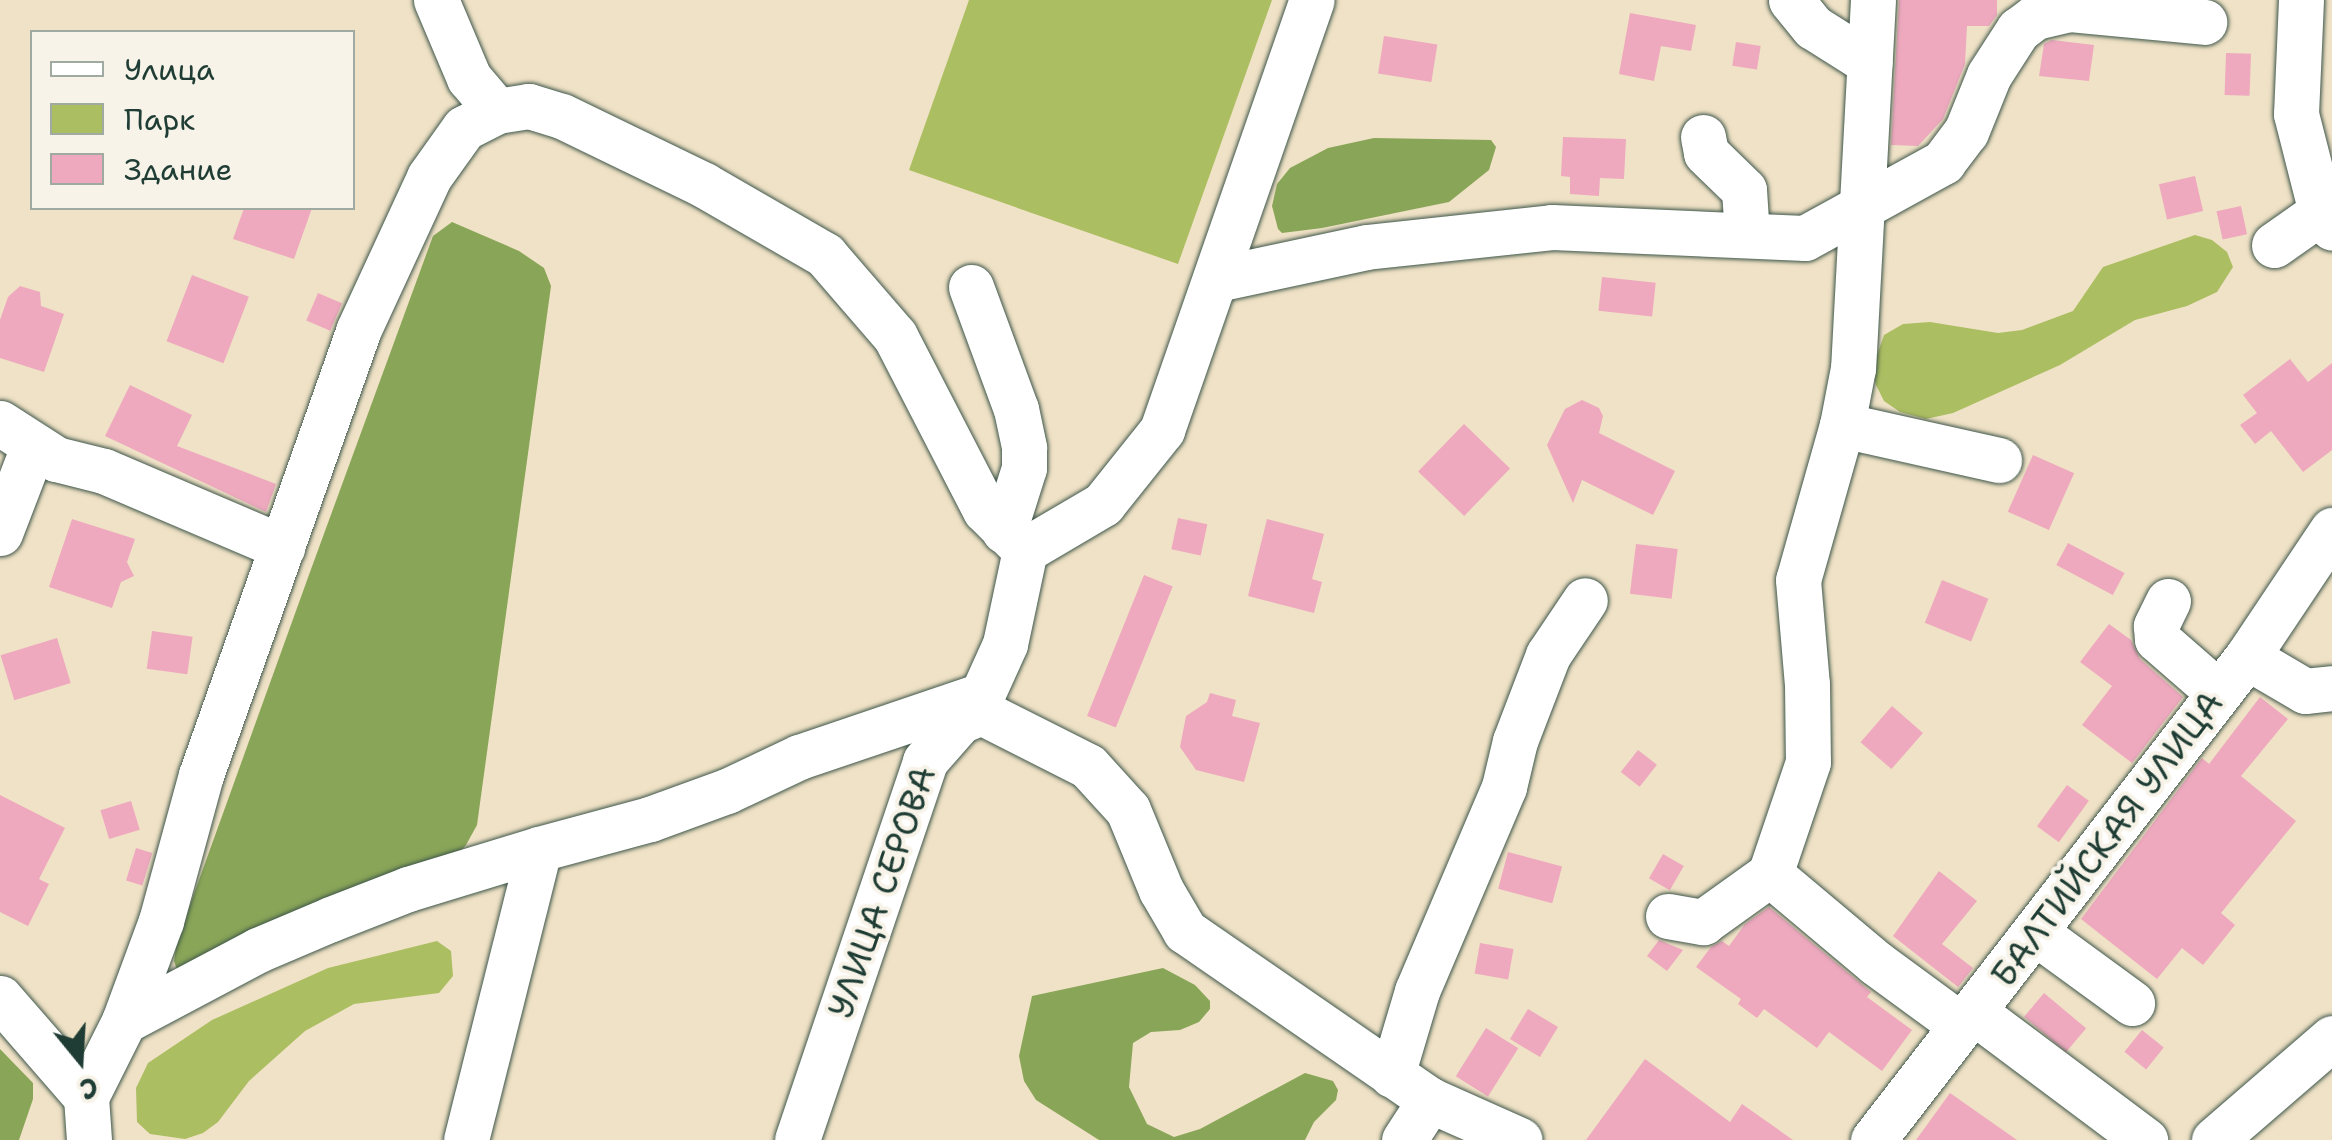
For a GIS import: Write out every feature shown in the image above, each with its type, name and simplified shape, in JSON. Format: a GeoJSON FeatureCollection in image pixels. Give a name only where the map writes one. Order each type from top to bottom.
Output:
{"type":"FeatureCollection","features":[{"type":"Feature","properties":{"kind":"street"},"geometry":{"type":"LineString","coordinates":[[436,0],[469,78],[498,111]]}},
{"type":"Feature","properties":{"kind":"street"},"geometry":{"type":"LineString","coordinates":[[1014,541],[1102,504],[1162,430],[1312,0]]}},
{"type":"Feature","properties":{"kind":"street"},"geometry":{"type":"LineString","coordinates":[[1791,0],[1813,27],[1870,63]]}},
{"type":"Feature","properties":{"kind":"street"},"geometry":{"type":"LineString","coordinates":[[1668,916],[1704,922],[1770,874],[1808,762],[1807,684],[1798,580],[1842,425],[1860,301],[1873,0]]}},
{"type":"Feature","properties":{"kind":"street"},"geometry":{"type":"LineString","coordinates":[[2274,245],[2327,220],[2296,114],[2302,0]]}},
{"type":"Feature","properties":{"kind":"street"},"geometry":{"type":"LineString","coordinates":[[1217,279],[1366,248],[1552,226],[1805,238],[1943,162],[1954,151],[1988,75],[2018,30],[2035,18],[2070,9],[2204,22]]}},
{"type":"Feature","properties":{"kind":"street"},"geometry":{"type":"LineString","coordinates":[[88,1119],[160,920],[202,775],[358,331],[429,178],[464,128],[498,111],[529,106],[562,116],[704,184],[825,254],[895,336],[986,510],[1014,541]]}},
{"type":"Feature","properties":{"kind":"street"},"geometry":{"type":"LineString","coordinates":[[1703,137],[1706,153],[1744,190],[1748,235]]}},
{"type":"Feature","properties":{"kind":"street"},"geometry":{"type":"LineString","coordinates":[[971,286],[1011,394],[1024,448],[1004,644],[982,703]]}},
{"type":"Feature","properties":{"kind":"street"},"geometry":{"type":"LineString","coordinates":[[1842,425],[1999,460]]}},
{"type":"Feature","properties":{"kind":"street"},"geometry":{"type":"LineString","coordinates":[[0,533],[16,435],[56,459],[104,471],[282,547]]}},
{"type":"Feature","properties":{"kind":"street","name":"БАЛТИЙСКАЯ УЛИЦА"},"geometry":{"type":"LineString","coordinates":[[1873,1140],[2036,934],[2247,656],[2332,530]]}},
{"type":"Feature","properties":{"kind":"street"},"geometry":{"type":"LineString","coordinates":[[1392,1075],[1417,991],[1504,786],[1548,654],[1585,600]]}},
{"type":"Feature","properties":{"kind":"street"},"geometry":{"type":"LineString","coordinates":[[2168,601],[2156,626],[2157,639],[2219,693]]}},
{"type":"Feature","properties":{"kind":"street"},"geometry":{"type":"LineString","coordinates":[[2247,656],[2305,691],[2332,688]]}},
{"type":"Feature","properties":{"kind":"street"},"geometry":{"type":"LineString","coordinates":[[124,1021],[258,950],[408,889],[650,819],[727,791],[799,757],[982,703],[1088,766],[1128,810],[1161,890],[1184,931],[1430,1100],[1520,1140]]}},
{"type":"Feature","properties":{"kind":"street","name":"УЛИЦА СЕРОВА"},"geometry":{"type":"LineString","coordinates":[[797,1140],[924,760],[982,703]]}},
{"type":"Feature","properties":{"kind":"street"},"geometry":{"type":"LineString","coordinates":[[466,1140],[539,849]]}},
{"type":"Feature","properties":{"kind":"street"},"geometry":{"type":"LineString","coordinates":[[1770,874],[1876,963],[1967,1018],[2145,1140]]}},
{"type":"Feature","properties":{"kind":"street"},"geometry":{"type":"LineString","coordinates":[[2036,934],[2132,1003]]}},
{"type":"Feature","properties":{"kind":"street"},"geometry":{"type":"LineString","coordinates":[[0,998],[88,1119]]}},
{"type":"Feature","properties":{"kind":"street"},"geometry":{"type":"LineString","coordinates":[[2214,1140],[2332,1038]]}},
{"type":"Feature","properties":{"kind":"street"},"geometry":{"type":"LineString","coordinates":[[1404,1140],[1430,1100]]}},
{"type":"Feature","properties":{"kind":"green space"},"geometry":{"type":"Polygon","coordinates":[[[969,0],[1272,0],[1178,264],[909,170],[969,0]]]}},
{"type":"Feature","properties":{"kind":"green space"},"geometry":{"type":"Polygon","coordinates":[[[1374,138],[1491,140],[1496,147],[1489,170],[1449,202],[1322,228],[1282,233],[1278,229],[1272,206],[1277,184],[1290,168],[1328,148],[1374,138]]]}},
{"type":"Feature","properties":{"kind":"green space"},"geometry":{"type":"Polygon","coordinates":[[[452,222],[519,251],[544,268],[551,286],[477,825],[450,862],[178,972],[174,961],[177,941],[310,572],[433,236],[452,222]]]}},
{"type":"Feature","properties":{"kind":"green space"},"geometry":{"type":"Polygon","coordinates":[[[2195,235],[2212,240],[2227,252],[2233,267],[2217,292],[2187,306],[2135,320],[2060,365],[1953,413],[1926,419],[1900,412],[1884,401],[1872,370],[1884,335],[1903,324],[1930,322],[1998,333],[2022,330],[2073,311],[2103,267],[2195,235]]]}},
{"type":"Feature","properties":{"kind":"green space"},"geometry":{"type":"Polygon","coordinates":[[[437,941],[451,951],[453,976],[439,993],[354,1004],[305,1031],[249,1081],[218,1122],[203,1133],[185,1139],[150,1134],[137,1122],[136,1088],[148,1063],[212,1020],[328,968],[437,941]]]}},
{"type":"Feature","properties":{"kind":"green space"},"geometry":{"type":"Polygon","coordinates":[[[1163,968],[1195,985],[1210,1001],[1210,1009],[1199,1022],[1180,1030],[1151,1032],[1133,1043],[1129,1087],[1147,1124],[1174,1137],[1200,1129],[1305,1073],[1333,1081],[1338,1090],[1336,1100],[1314,1122],[1305,1140],[1099,1140],[1036,1100],[1024,1081],[1019,1056],[1032,996],[1163,968]]]}},
{"type":"Feature","properties":{"kind":"green space"},"geometry":{"type":"Polygon","coordinates":[[[0,1049],[33,1083],[33,1099],[19,1140],[0,1140],[0,1049]]]}},
{"type":"Feature","properties":{"kind":"building"},"geometry":{"type":"Polygon","coordinates":[[[1899,0],[1997,0],[1997,15],[1989,26],[1967,26],[1965,64],[1943,119],[1918,146],[1891,145],[1899,0]]]}},
{"type":"Feature","properties":{"kind":"building"},"geometry":{"type":"Polygon","coordinates":[[[1630,13],[1696,25],[1691,51],[1661,46],[1654,81],[1619,74],[1630,13]]]}},
{"type":"Feature","properties":{"kind":"building"},"geometry":{"type":"Polygon","coordinates":[[[1384,36],[1437,44],[1431,82],[1378,74],[1384,36]]]}},
{"type":"Feature","properties":{"kind":"building"},"geometry":{"type":"Polygon","coordinates":[[[2052,40],[2094,45],[2089,81],[2039,76],[2044,44],[2052,40]]]}},
{"type":"Feature","properties":{"kind":"building"},"geometry":{"type":"Polygon","coordinates":[[[1736,42],[1761,46],[1757,70],[1732,66],[1736,42]]]}},
{"type":"Feature","properties":{"kind":"building"},"geometry":{"type":"Polygon","coordinates":[[[2226,53],[2251,54],[2250,96],[2225,95],[2226,53]]]}},
{"type":"Feature","properties":{"kind":"building"},"geometry":{"type":"Polygon","coordinates":[[[1563,137],[1626,139],[1624,179],[1600,178],[1599,196],[1570,194],[1570,177],[1561,176],[1563,137]]]}},
{"type":"Feature","properties":{"kind":"building"},"geometry":{"type":"Polygon","coordinates":[[[2195,176],[2203,211],[2167,219],[2159,184],[2195,176]]]}},
{"type":"Feature","properties":{"kind":"building"},"geometry":{"type":"Polygon","coordinates":[[[2241,206],[2247,234],[2223,240],[2217,211],[2241,206]]]}},
{"type":"Feature","properties":{"kind":"building"},"geometry":{"type":"Polygon","coordinates":[[[243,210],[311,210],[294,259],[233,239],[243,210]]]}},
{"type":"Feature","properties":{"kind":"building"},"geometry":{"type":"Polygon","coordinates":[[[192,275],[249,297],[224,363],[167,341],[192,275]]]}},
{"type":"Feature","properties":{"kind":"building"},"geometry":{"type":"Polygon","coordinates":[[[1602,277],[1656,283],[1652,316],[1598,311],[1602,277]]]}},
{"type":"Feature","properties":{"kind":"building"},"geometry":{"type":"Polygon","coordinates":[[[20,286],[40,292],[41,306],[64,314],[44,372],[0,358],[0,320],[8,297],[20,286]]]}},
{"type":"Feature","properties":{"kind":"building"},"geometry":{"type":"Polygon","coordinates":[[[318,293],[342,303],[330,331],[306,321],[318,293]]]}},
{"type":"Feature","properties":{"kind":"building"},"geometry":{"type":"Polygon","coordinates":[[[2290,359],[2308,382],[2332,363],[2332,450],[2303,472],[2271,431],[2255,444],[2240,425],[2257,413],[2243,395],[2290,359]]]}},
{"type":"Feature","properties":{"kind":"building"},"geometry":{"type":"Polygon","coordinates":[[[130,385],[192,415],[177,446],[276,484],[266,512],[105,436],[130,385]]]}},
{"type":"Feature","properties":{"kind":"building"},"geometry":{"type":"Polygon","coordinates":[[[1582,400],[1599,408],[1603,416],[1599,433],[1675,471],[1653,515],[1582,480],[1573,503],[1547,445],[1565,409],[1582,400]]]}},
{"type":"Feature","properties":{"kind":"building"},"geometry":{"type":"Polygon","coordinates":[[[1464,424],[1510,468],[1464,516],[1418,471],[1464,424]]]}},
{"type":"Feature","properties":{"kind":"building"},"geometry":{"type":"Polygon","coordinates":[[[2033,455],[2074,473],[2049,530],[2008,512],[2033,455]]]}},
{"type":"Feature","properties":{"kind":"building"},"geometry":{"type":"Polygon","coordinates":[[[1178,518],[1207,524],[1201,556],[1171,549],[1178,518]]]}},
{"type":"Feature","properties":{"kind":"building"},"geometry":{"type":"Polygon","coordinates":[[[72,519],[135,539],[127,562],[134,576],[121,582],[112,608],[49,587],[72,519]]]}},
{"type":"Feature","properties":{"kind":"building"},"geometry":{"type":"Polygon","coordinates":[[[1267,519],[1324,534],[1312,579],[1322,582],[1314,613],[1248,596],[1267,519]]]}},
{"type":"Feature","properties":{"kind":"building"},"geometry":{"type":"Polygon","coordinates":[[[2068,543],[2125,573],[2113,595],[2056,565],[2068,543]]]}},
{"type":"Feature","properties":{"kind":"building"},"geometry":{"type":"Polygon","coordinates":[[[1636,544],[1678,549],[1672,599],[1630,594],[1636,544]]]}},
{"type":"Feature","properties":{"kind":"building"},"geometry":{"type":"Polygon","coordinates":[[[1144,575],[1173,587],[1116,728],[1087,716],[1144,575]]]}},
{"type":"Feature","properties":{"kind":"building"},"geometry":{"type":"Polygon","coordinates":[[[1942,580],[1988,599],[1971,641],[1925,623],[1942,580]]]}},
{"type":"Feature","properties":{"kind":"building"},"geometry":{"type":"Polygon","coordinates":[[[2109,624],[2131,640],[2140,659],[2183,697],[2132,763],[2082,725],[2112,686],[2080,662],[2109,624]]]}},
{"type":"Feature","properties":{"kind":"building"},"geometry":{"type":"Polygon","coordinates":[[[152,631],[193,637],[187,674],[147,669],[152,631]]]}},
{"type":"Feature","properties":{"kind":"building"},"geometry":{"type":"Polygon","coordinates":[[[57,638],[71,683],[14,700],[1,655],[57,638]]]}},
{"type":"Feature","properties":{"kind":"building"},"geometry":{"type":"Polygon","coordinates":[[[1210,693],[1236,700],[1232,716],[1260,723],[1244,782],[1196,770],[1180,747],[1186,716],[1207,702],[1210,693]]]}},
{"type":"Feature","properties":{"kind":"building"},"geometry":{"type":"Polygon","coordinates":[[[2260,697],[2288,719],[2241,776],[2296,821],[2221,913],[2235,925],[2203,965],[2182,948],[2157,979],[2081,919],[2202,758],[2209,764],[2260,697]]]}},
{"type":"Feature","properties":{"kind":"building"},"geometry":{"type":"Polygon","coordinates":[[[1892,706],[1923,733],[1891,769],[1861,742],[1892,706]]]}},
{"type":"Feature","properties":{"kind":"building"},"geometry":{"type":"Polygon","coordinates":[[[1638,750],[1657,765],[1640,787],[1621,772],[1638,750]]]}},
{"type":"Feature","properties":{"kind":"building"},"geometry":{"type":"Polygon","coordinates":[[[2067,785],[2089,801],[2059,842],[2037,826],[2067,785]]]}},
{"type":"Feature","properties":{"kind":"building"},"geometry":{"type":"Polygon","coordinates":[[[0,795],[65,828],[39,879],[49,884],[28,926],[0,912],[0,795]]]}},
{"type":"Feature","properties":{"kind":"building"},"geometry":{"type":"Polygon","coordinates":[[[131,801],[140,830],[109,839],[100,810],[131,801]]]}},
{"type":"Feature","properties":{"kind":"building"},"geometry":{"type":"Polygon","coordinates":[[[136,848],[152,853],[142,885],[126,881],[136,848]]]}},
{"type":"Feature","properties":{"kind":"building"},"geometry":{"type":"Polygon","coordinates":[[[1508,852],[1562,866],[1552,903],[1498,889],[1508,852]]]}},
{"type":"Feature","properties":{"kind":"building"},"geometry":{"type":"Polygon","coordinates":[[[1663,854],[1684,866],[1670,890],[1649,878],[1663,854]]]}},
{"type":"Feature","properties":{"kind":"building"},"geometry":{"type":"Polygon","coordinates":[[[1939,871],[1977,901],[1942,944],[1973,968],[1958,987],[1893,936],[1939,871]]]}},
{"type":"Feature","properties":{"kind":"building"},"geometry":{"type":"Polygon","coordinates":[[[1769,907],[1871,992],[1867,997],[1912,1030],[1882,1071],[1829,1032],[1817,1048],[1764,1009],[1757,1018],[1738,1004],[1741,999],[1696,967],[1711,947],[1722,941],[1729,946],[1745,924],[1769,907]]]}},
{"type":"Feature","properties":{"kind":"building"},"geometry":{"type":"Polygon","coordinates":[[[1659,940],[1683,950],[1667,971],[1647,956],[1659,940]]]}},
{"type":"Feature","properties":{"kind":"building"},"geometry":{"type":"Polygon","coordinates":[[[1480,943],[1513,949],[1508,979],[1475,974],[1480,943]]]}},
{"type":"Feature","properties":{"kind":"building"},"geometry":{"type":"Polygon","coordinates":[[[2044,993],[2086,1028],[2066,1052],[2024,1017],[2044,993]]]}},
{"type":"Feature","properties":{"kind":"building"},"geometry":{"type":"Polygon","coordinates":[[[1528,1009],[1558,1027],[1540,1057],[1510,1039],[1528,1009]]]}},
{"type":"Feature","properties":{"kind":"building"},"geometry":{"type":"Polygon","coordinates":[[[1486,1028],[1518,1048],[1488,1096],[1456,1076],[1486,1028]]]}},
{"type":"Feature","properties":{"kind":"building"},"geometry":{"type":"Polygon","coordinates":[[[2142,1030],[2164,1048],[2146,1069],[2124,1052],[2142,1030]]]}},
{"type":"Feature","properties":{"kind":"building"},"geometry":{"type":"Polygon","coordinates":[[[1645,1059],[1730,1122],[1742,1104],[1793,1140],[1586,1140],[1645,1059]]]}},
{"type":"Feature","properties":{"kind":"building"},"geometry":{"type":"Polygon","coordinates":[[[1950,1093],[2017,1140],[1916,1140],[1950,1093]]]}}]}
